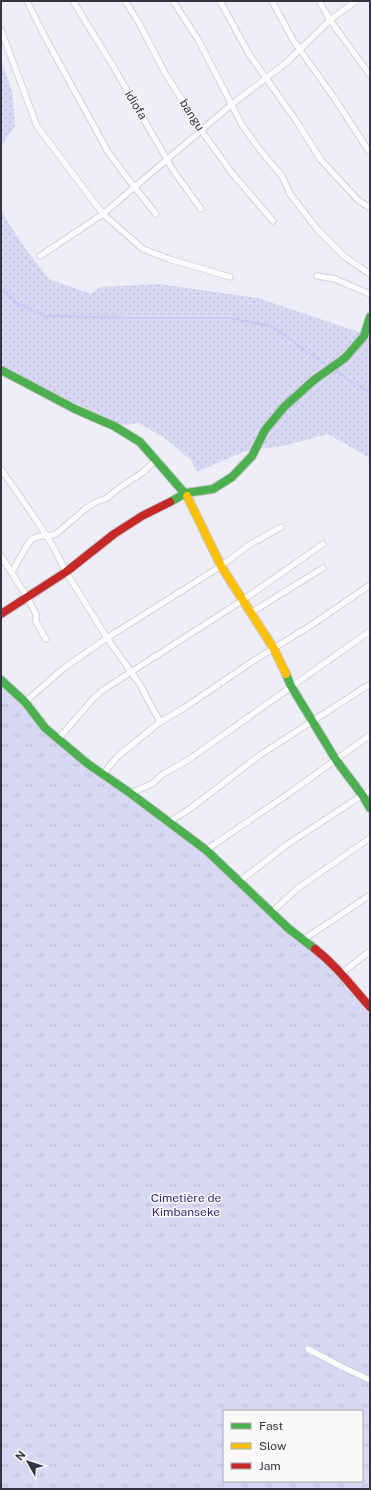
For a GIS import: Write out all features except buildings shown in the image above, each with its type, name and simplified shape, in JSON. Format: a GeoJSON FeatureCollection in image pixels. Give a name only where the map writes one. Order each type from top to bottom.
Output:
{"type":"FeatureCollection","features":[{"type":"Feature","properties":{"kind":"street"},"geometry":{"type":"LineString","coordinates":[[27,1],[45,37],[104,144],[134,187],[156,214]]}},
{"type":"Feature","properties":{"kind":"street","name":"idiofa"},"geometry":{"type":"LineString","coordinates":[[73,1],[114,66],[173,170],[201,208]]}},
{"type":"Feature","properties":{"kind":"street","name":"bangu"},"geometry":{"type":"LineString","coordinates":[[125,1],[139,23],[165,73],[202,130],[232,173],[273,221]]}},
{"type":"Feature","properties":{"kind":"street"},"geometry":{"type":"LineString","coordinates":[[173,1],[199,41],[231,105],[246,131],[282,176],[290,194],[318,230],[345,257],[370,274]]}},
{"type":"Feature","properties":{"kind":"street"},"geometry":{"type":"LineString","coordinates":[[220,1],[249,54],[297,122],[321,160],[358,200],[370,208]]}},
{"type":"Feature","properties":{"kind":"street"},"geometry":{"type":"LineString","coordinates":[[272,1],[293,40],[370,152]]}},
{"type":"Feature","properties":{"kind":"street"},"geometry":{"type":"LineString","coordinates":[[318,1],[370,75]]}},
{"type":"Feature","properties":{"kind":"street"},"geometry":{"type":"LineString","coordinates":[[40,256],[103,214],[231,105],[287,62],[330,20],[356,1]]}},
{"type":"Feature","properties":{"kind":"street"},"geometry":{"type":"LineString","coordinates":[[1,30],[37,126],[103,214],[143,249],[169,259],[230,277]]}},
{"type":"Feature","properties":{"kind":"street"},"geometry":{"type":"LineString","coordinates":[[316,276],[334,279],[370,294]]}},
{"type":"Feature","properties":{"kind":"street"},"geometry":{"type":"LineString","coordinates":[[1,614],[66,572],[114,534],[142,516],[186,493],[213,490],[232,477],[252,456],[265,430],[284,407],[314,380],[345,358],[367,336],[370,318]]}},
{"type":"Feature","properties":{"kind":"street"},"geometry":{"type":"LineString","coordinates":[[1,370],[75,409],[114,426],[140,442],[157,459],[186,493],[221,566],[252,612],[274,649],[291,686],[336,760],[370,808]]}},
{"type":"Feature","properties":{"kind":"street"},"geometry":{"type":"LineString","coordinates":[[12,572],[32,540],[40,536],[56,534],[84,510],[94,503],[107,498],[142,473],[157,459]]}},
{"type":"Feature","properties":{"kind":"street"},"geometry":{"type":"LineString","coordinates":[[1,469],[47,536],[66,572],[107,638],[131,671],[160,722]]}},
{"type":"Feature","properties":{"kind":"street"},"geometry":{"type":"LineString","coordinates":[[25,702],[64,668],[107,638],[221,566],[249,545],[281,527]]}},
{"type":"Feature","properties":{"kind":"street"},"geometry":{"type":"LineString","coordinates":[[58,739],[98,695],[131,671],[243,600],[323,544]]}},
{"type":"Feature","properties":{"kind":"street"},"geometry":{"type":"LineString","coordinates":[[1,556],[27,597],[36,614],[36,622],[46,639]]}},
{"type":"Feature","properties":{"kind":"street"},"geometry":{"type":"LineString","coordinates":[[252,612],[323,568]]}},
{"type":"Feature","properties":{"kind":"street"},"geometry":{"type":"LineString","coordinates":[[103,774],[118,756],[160,722],[184,708],[252,661],[274,649],[370,585]]}},
{"type":"Feature","properties":{"kind":"street"},"geometry":{"type":"LineString","coordinates":[[130,793],[152,784],[163,774],[188,760],[291,686],[370,632]]}},
{"type":"Feature","properties":{"kind":"street"},"geometry":{"type":"LineString","coordinates":[[1,680],[25,702],[45,728],[88,764],[130,793],[206,850],[289,929],[319,952],[342,973],[352,987],[369,1003]]}},
{"type":"Feature","properties":{"kind":"street"},"geometry":{"type":"LineString","coordinates":[[168,823],[191,808],[260,755],[370,684]]}},
{"type":"Feature","properties":{"kind":"street"},"geometry":{"type":"LineString","coordinates":[[206,850],[370,735]]}},
{"type":"Feature","properties":{"kind":"street"},"geometry":{"type":"LineString","coordinates":[[240,881],[288,844],[370,790]]}},
{"type":"Feature","properties":{"kind":"street"},"geometry":{"type":"LineString","coordinates":[[272,912],[298,888],[370,838]]}},
{"type":"Feature","properties":{"kind":"street"},"geometry":{"type":"LineString","coordinates":[[303,940],[370,896]]}},
{"type":"Feature","properties":{"kind":"street"},"geometry":{"type":"LineString","coordinates":[[342,973],[370,951]]}},
{"type":"Feature","properties":{"kind":"street"},"geometry":{"type":"LineString","coordinates":[[308,1349],[370,1380]]}},
{"type":"Feature","properties":{"kind":"green space"},"geometry":{"type":"Polygon","coordinates":[[[1,61],[12,91],[15,126],[1,147],[1,61]]]}},
{"type":"Feature","properties":{"kind":"green space"},"geometry":{"type":"Polygon","coordinates":[[[1,209],[25,248],[49,279],[91,294],[100,287],[159,284],[258,298],[365,334],[370,338],[370,458],[328,434],[287,445],[243,452],[197,472],[191,460],[166,439],[139,423],[122,425],[12,371],[1,363],[1,209]]]}},
{"type":"Feature","properties":{"kind":"green space","name":"Cimetière de Kimbanseke"},"geometry":{"type":"Polygon","coordinates":[[[1,680],[45,728],[206,850],[370,999],[370,1489],[1,1489],[1,680]]]}},
{"type":"Feature","properties":{"kind":"waterway"},"geometry":{"type":"LineString","coordinates":[[1,288],[17,303],[45,316],[229,318],[271,326],[329,367]]}},
{"type":"Feature","properties":{"kind":"waterway"},"geometry":{"type":"LineString","coordinates":[[332,369],[370,393]]}},
{"type":"Feature","properties":{"kind":"traffic: fast"},"geometry":{"type":"LineString","coordinates":[[170,502],[186,493],[213,489],[232,477],[252,456],[265,430],[284,407],[314,380],[345,358],[364,336],[370,317]]}},
{"type":"Feature","properties":{"kind":"traffic: fast"},"geometry":{"type":"LineString","coordinates":[[1,370],[75,409],[114,426],[140,442],[187,496]]}},
{"type":"Feature","properties":{"kind":"traffic: fast"},"geometry":{"type":"LineString","coordinates":[[286,674],[291,686],[336,760],[363,796],[370,808]]}},
{"type":"Feature","properties":{"kind":"traffic: fast"},"geometry":{"type":"LineString","coordinates":[[1,680],[25,702],[45,728],[88,764],[130,793],[206,850],[289,929],[315,949]]}},
{"type":"Feature","properties":{"kind":"traffic: slow"},"geometry":{"type":"LineString","coordinates":[[187,496],[221,566],[274,649],[286,674]]}},
{"type":"Feature","properties":{"kind":"traffic: jam"},"geometry":{"type":"LineString","coordinates":[[1,614],[66,572],[114,534],[142,516],[170,502]]}},
{"type":"Feature","properties":{"kind":"traffic: jam"},"geometry":{"type":"LineString","coordinates":[[315,949],[337,970],[370,1007]]}}]}
